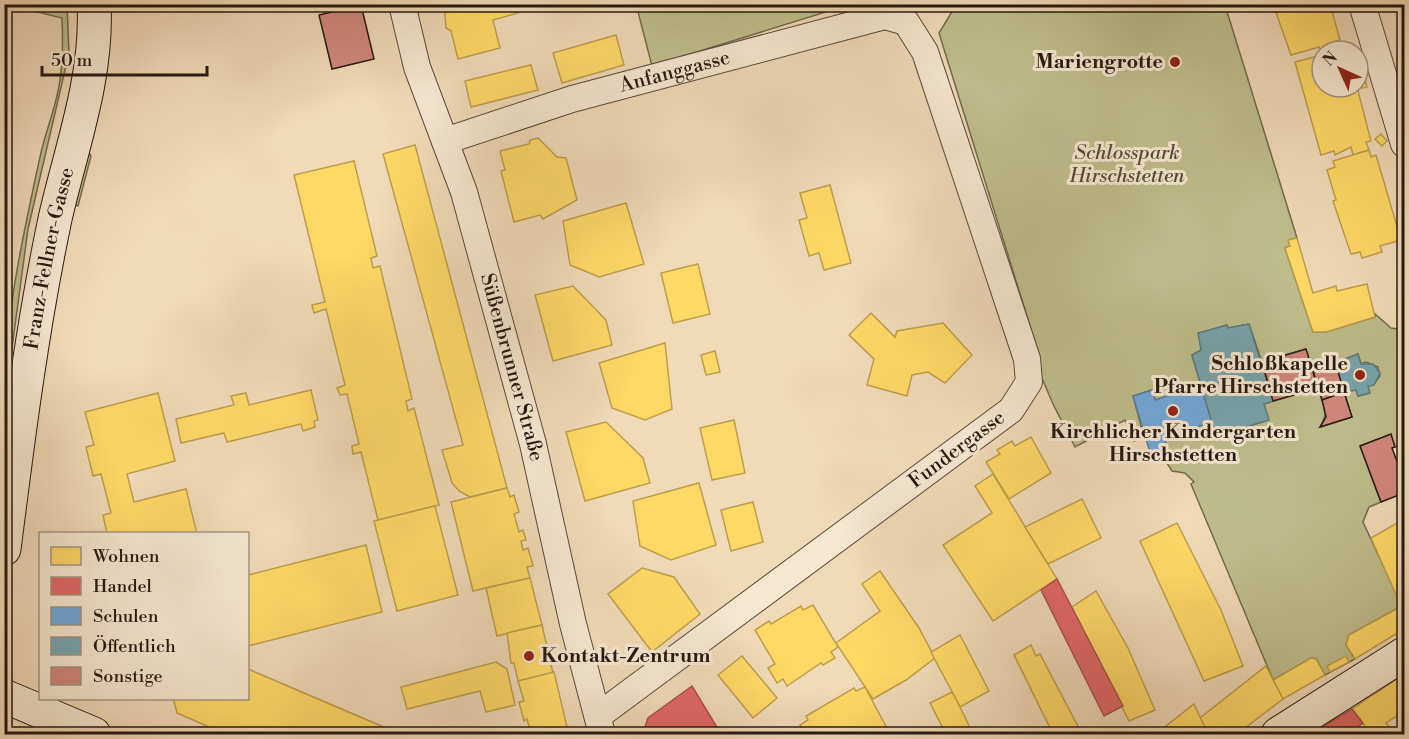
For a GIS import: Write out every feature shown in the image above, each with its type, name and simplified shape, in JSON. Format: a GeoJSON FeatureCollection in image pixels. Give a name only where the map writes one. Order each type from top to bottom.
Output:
{"type":"FeatureCollection","features":[{"type":"Feature","properties":{"kind":"main road","name":"Franz-Fellner-Gasse"},"geometry":{"type":"LineString","coordinates":[[4,549],[24,393],[51,243],[93,62],[94,4]]}},
{"type":"Feature","properties":{"kind":"main road"},"geometry":{"type":"LineString","coordinates":[[1278,735],[1404,654]]}},
{"type":"Feature","properties":{"kind":"main road"},"geometry":{"type":"LineString","coordinates":[[4,696],[94,735]]}},
{"type":"Feature","properties":{"kind":"street","name":"Süßenbrunner Straße"},"geometry":{"type":"LineString","coordinates":[[402,4],[417,67],[464,192],[533,444],[573,624],[600,726]]}},
{"type":"Feature","properties":{"kind":"street"},"geometry":{"type":"LineString","coordinates":[[1362,4],[1404,144]]}},
{"type":"Feature","properties":{"kind":"street","name":"Anfanggasse"},"geometry":{"type":"LineString","coordinates":[[445,141],[572,99],[885,16],[906,22]]}},
{"type":"Feature","properties":{"kind":"street","name":"Fundergasse"},"geometry":{"type":"LineString","coordinates":[[600,726],[1011,410],[1029,381],[1027,359],[925,52],[906,22]]}},
{"type":"Feature","properties":{"kind":"green space"},"geometry":{"type":"Polygon","coordinates":[[[636,4],[848,5],[652,66],[636,4]]]}},
{"type":"Feature","properties":{"kind":"green space"},"geometry":{"type":"Polygon","coordinates":[[[10,5],[67,5],[69,53],[28,229],[5,400],[8,339],[16,277],[40,157],[57,95],[63,43],[62,18],[10,5]]]}},
{"type":"Feature","properties":{"kind":"green space","name":"Schlosspark Hirschstetten"},"geometry":{"type":"Polygon","coordinates":[[[956,5],[1225,5],[1297,238],[1289,240],[1290,246],[1285,248],[1313,332],[1326,332],[1375,317],[1375,314],[1391,328],[1404,330],[1404,443],[1395,447],[1390,435],[1360,446],[1381,502],[1369,507],[1363,522],[1402,606],[1349,635],[1346,645],[1355,659],[1325,675],[1316,659],[1311,658],[1273,680],[1191,484],[1194,482],[1185,473],[1172,471],[1165,460],[1167,454],[1165,437],[1212,422],[1216,436],[1268,420],[1264,404],[1318,388],[1326,412],[1321,427],[1352,417],[1344,392],[1356,390],[1358,396],[1369,393],[1368,386],[1373,385],[1380,376],[1378,367],[1366,362],[1361,364],[1358,354],[1340,361],[1341,371],[1338,371],[1334,358],[1311,364],[1306,350],[1262,362],[1249,324],[1228,328],[1227,325],[1199,334],[1201,350],[1192,355],[1201,385],[1155,400],[1152,390],[1133,396],[1144,437],[1134,441],[1125,420],[1075,447],[1036,364],[1040,358],[939,33],[956,5]]]}},
{"type":"Feature","properties":{"kind":"green space"},"geometry":{"type":"Polygon","coordinates":[[[89,153],[91,156],[78,206],[73,204],[89,153]]]}},
{"type":"Feature","properties":{"kind":"building: Wohnen"},"geometry":{"type":"Polygon","coordinates":[[[444,4],[516,4],[518,13],[493,20],[500,48],[458,59],[451,31],[446,28],[444,4]]]}},
{"type":"Feature","properties":{"kind":"building: Wohnen"},"geometry":{"type":"Polygon","coordinates":[[[1273,4],[1330,4],[1340,39],[1310,39],[1310,50],[1291,55],[1273,4]]]}},
{"type":"Feature","properties":{"kind":"building: Wohnen"},"geometry":{"type":"Polygon","coordinates":[[[616,35],[624,65],[562,83],[553,53],[616,35]]]}},
{"type":"Feature","properties":{"kind":"building: Wohnen"},"geometry":{"type":"Polygon","coordinates":[[[1310,58],[1310,99],[1360,99],[1371,141],[1366,142],[1369,150],[1353,155],[1351,147],[1335,155],[1334,151],[1321,155],[1295,62],[1310,58]]]}},
{"type":"Feature","properties":{"kind":"building: Wohnen"},"geometry":{"type":"Polygon","coordinates":[[[531,65],[538,90],[471,107],[465,81],[531,65]]]}},
{"type":"Feature","properties":{"kind":"building: Wohnen"},"geometry":{"type":"Polygon","coordinates":[[[1381,134],[1387,141],[1382,146],[1375,139],[1381,134]]]}},
{"type":"Feature","properties":{"kind":"building: Wohnen"},"geometry":{"type":"Polygon","coordinates":[[[538,138],[557,157],[566,158],[577,200],[543,219],[540,215],[514,222],[501,171],[505,170],[500,151],[529,144],[530,140],[538,138]]]}},
{"type":"Feature","properties":{"kind":"building: Wohnen"},"geometry":{"type":"Polygon","coordinates":[[[415,145],[507,488],[470,497],[459,491],[452,483],[442,450],[463,445],[383,154],[415,145]]]}},
{"type":"Feature","properties":{"kind":"building: Wohnen"},"geometry":{"type":"Polygon","coordinates":[[[1369,150],[1371,157],[1376,155],[1401,240],[1380,246],[1382,252],[1362,258],[1360,252],[1351,254],[1333,201],[1336,200],[1327,170],[1335,167],[1333,161],[1369,150]]]}},
{"type":"Feature","properties":{"kind":"building: Wohnen"},"geometry":{"type":"Polygon","coordinates":[[[354,161],[377,256],[371,258],[373,268],[380,266],[412,399],[406,401],[408,411],[414,408],[439,505],[378,520],[361,452],[353,454],[352,446],[359,444],[347,394],[340,395],[337,388],[345,385],[326,309],[314,313],[312,305],[325,302],[294,175],[354,161]]]}},
{"type":"Feature","properties":{"kind":"building: Wohnen"},"geometry":{"type":"Polygon","coordinates":[[[830,185],[851,263],[824,270],[819,253],[809,256],[799,220],[807,218],[800,193],[830,185]]]}},
{"type":"Feature","properties":{"kind":"building: Wohnen"},"geometry":{"type":"Polygon","coordinates":[[[626,203],[644,264],[599,277],[570,265],[563,221],[626,203]]]}},
{"type":"Feature","properties":{"kind":"building: Wohnen"},"geometry":{"type":"Polygon","coordinates":[[[1297,238],[1313,293],[1336,286],[1337,291],[1367,284],[1375,317],[1326,332],[1313,332],[1285,248],[1290,246],[1288,240],[1297,238]]]}},
{"type":"Feature","properties":{"kind":"building: Wohnen"},"geometry":{"type":"Polygon","coordinates":[[[698,264],[710,314],[673,323],[661,273],[698,264]]]}},
{"type":"Feature","properties":{"kind":"building: Wohnen"},"geometry":{"type":"Polygon","coordinates":[[[573,286],[606,320],[612,345],[553,361],[535,295],[573,286]]]}},
{"type":"Feature","properties":{"kind":"building: Wohnen"},"geometry":{"type":"Polygon","coordinates":[[[871,313],[895,337],[897,331],[943,323],[972,355],[945,383],[928,372],[912,375],[907,396],[867,385],[874,359],[849,335],[871,313]]]}},
{"type":"Feature","properties":{"kind":"building: Wohnen"},"geometry":{"type":"Polygon","coordinates":[[[665,343],[672,409],[645,420],[612,408],[599,363],[665,343]]]}},
{"type":"Feature","properties":{"kind":"building: Wohnen"},"geometry":{"type":"Polygon","coordinates":[[[715,351],[720,372],[706,375],[701,355],[715,351]]]}},
{"type":"Feature","properties":{"kind":"building: Wohnen"},"geometry":{"type":"Polygon","coordinates":[[[311,390],[318,420],[314,421],[315,427],[303,431],[301,424],[227,442],[224,433],[181,443],[176,419],[234,405],[231,396],[246,393],[249,405],[311,390]]]}},
{"type":"Feature","properties":{"kind":"building: Wohnen"},"geometry":{"type":"Polygon","coordinates":[[[158,393],[175,461],[127,474],[134,502],[186,489],[197,532],[107,532],[103,515],[111,513],[101,474],[93,476],[86,447],[94,445],[85,412],[158,393]]]}},
{"type":"Feature","properties":{"kind":"building: Wohnen"},"geometry":{"type":"Polygon","coordinates":[[[734,420],[745,473],[712,480],[700,428],[734,420]]]}},
{"type":"Feature","properties":{"kind":"building: Wohnen"},"geometry":{"type":"Polygon","coordinates":[[[606,422],[643,458],[650,483],[585,501],[566,432],[606,422]]]}},
{"type":"Feature","properties":{"kind":"building: Wohnen"},"geometry":{"type":"Polygon","coordinates":[[[1031,437],[1051,473],[1009,499],[986,462],[1000,454],[997,450],[1012,441],[1015,446],[1031,437]]]}},
{"type":"Feature","properties":{"kind":"building: Wohnen"},"geometry":{"type":"Polygon","coordinates":[[[993,474],[1057,579],[993,621],[943,545],[992,513],[975,486],[993,474]]]}},
{"type":"Feature","properties":{"kind":"building: Wohnen"},"geometry":{"type":"Polygon","coordinates":[[[699,483],[716,545],[671,560],[640,546],[633,501],[699,483]]]}},
{"type":"Feature","properties":{"kind":"building: Wohnen"},"geometry":{"type":"Polygon","coordinates":[[[507,488],[510,497],[514,495],[519,512],[514,514],[519,532],[523,530],[526,540],[521,541],[523,550],[528,548],[533,566],[527,567],[530,578],[473,591],[451,502],[507,488]]]}},
{"type":"Feature","properties":{"kind":"building: Wohnen"},"geometry":{"type":"Polygon","coordinates":[[[1082,499],[1101,538],[1048,564],[1025,527],[1082,499]]]}},
{"type":"Feature","properties":{"kind":"building: Wohnen"},"geometry":{"type":"Polygon","coordinates":[[[753,502],[763,542],[731,551],[721,510],[753,502]]]}},
{"type":"Feature","properties":{"kind":"building: Wohnen"},"geometry":{"type":"Polygon","coordinates":[[[435,506],[458,595],[397,611],[374,521],[435,506]]]}},
{"type":"Feature","properties":{"kind":"building: Wohnen"},"geometry":{"type":"Polygon","coordinates":[[[1404,519],[1404,613],[1371,538],[1404,519]]]}},
{"type":"Feature","properties":{"kind":"building: Wohnen"},"geometry":{"type":"Polygon","coordinates":[[[1177,523],[1221,610],[1243,666],[1204,681],[1140,541],[1177,523]]]}},
{"type":"Feature","properties":{"kind":"building: Wohnen"},"geometry":{"type":"Polygon","coordinates":[[[366,545],[382,612],[249,646],[249,575],[366,545]]]}},
{"type":"Feature","properties":{"kind":"building: Wohnen"},"geometry":{"type":"Polygon","coordinates":[[[642,568],[674,577],[700,614],[652,652],[608,594],[642,568]]]}},
{"type":"Feature","properties":{"kind":"building: Wohnen"},"geometry":{"type":"Polygon","coordinates":[[[880,571],[919,628],[935,658],[906,680],[873,699],[836,643],[880,611],[862,584],[880,571]]]}},
{"type":"Feature","properties":{"kind":"building: Wohnen"},"geometry":{"type":"Polygon","coordinates":[[[530,578],[542,625],[497,636],[486,588],[530,578]]]}},
{"type":"Feature","properties":{"kind":"building: Wohnen"},"geometry":{"type":"Polygon","coordinates":[[[1096,591],[1128,648],[1155,710],[1129,721],[1072,607],[1096,591]]]}},
{"type":"Feature","properties":{"kind":"building: Wohnen"},"geometry":{"type":"Polygon","coordinates":[[[813,605],[838,647],[831,652],[835,658],[823,665],[821,663],[787,686],[783,679],[777,683],[768,668],[775,664],[755,630],[769,621],[771,624],[801,606],[803,610],[813,605]]]}},
{"type":"Feature","properties":{"kind":"building: Wohnen"},"geometry":{"type":"Polygon","coordinates":[[[1402,606],[1404,629],[1355,659],[1346,645],[1349,635],[1402,606]]]}},
{"type":"Feature","properties":{"kind":"building: Wohnen","name":"Kontakt-Zentrum"},"geometry":{"type":"Polygon","coordinates":[[[542,625],[553,673],[518,681],[514,663],[511,663],[507,633],[542,625]]]}},
{"type":"Feature","properties":{"kind":"building: Wohnen"},"geometry":{"type":"Polygon","coordinates":[[[960,635],[989,691],[960,707],[931,652],[960,635]]]}},
{"type":"Feature","properties":{"kind":"building: Wohnen"},"geometry":{"type":"Polygon","coordinates":[[[1031,645],[1036,656],[1040,654],[1082,734],[1053,734],[1014,655],[1031,645]]]}},
{"type":"Feature","properties":{"kind":"building: Wohnen"},"geometry":{"type":"Polygon","coordinates":[[[742,656],[777,698],[753,718],[718,675],[742,656]]]}},
{"type":"Feature","properties":{"kind":"building: Wohnen"},"geometry":{"type":"Polygon","coordinates":[[[1346,656],[1349,662],[1330,672],[1327,666],[1346,656]]]}},
{"type":"Feature","properties":{"kind":"building: Wohnen"},"geometry":{"type":"Polygon","coordinates":[[[1311,658],[1316,659],[1325,675],[1283,699],[1273,680],[1311,658]]]}},
{"type":"Feature","properties":{"kind":"building: Wohnen"},"geometry":{"type":"Polygon","coordinates":[[[496,662],[507,669],[515,705],[486,712],[480,691],[407,709],[401,687],[496,662]]]}},
{"type":"Feature","properties":{"kind":"building: Wohnen"},"geometry":{"type":"Polygon","coordinates":[[[1266,666],[1283,699],[1237,734],[1208,734],[1200,718],[1266,666]]]}},
{"type":"Feature","properties":{"kind":"building: Wohnen"},"geometry":{"type":"Polygon","coordinates":[[[249,669],[393,731],[392,734],[225,734],[177,713],[174,700],[249,700],[249,669]]]}},
{"type":"Feature","properties":{"kind":"building: Wohnen"},"geometry":{"type":"Polygon","coordinates":[[[554,672],[568,731],[531,734],[527,719],[524,721],[519,702],[524,701],[518,681],[554,672]]]}},
{"type":"Feature","properties":{"kind":"building: Wohnen"},"geometry":{"type":"Polygon","coordinates":[[[1400,677],[1404,683],[1404,711],[1386,723],[1391,729],[1383,734],[1371,734],[1352,709],[1400,677]]]}},
{"type":"Feature","properties":{"kind":"building: Wohnen"},"geometry":{"type":"Polygon","coordinates":[[[865,687],[890,734],[805,734],[800,725],[808,720],[806,716],[854,688],[856,691],[865,687]]]}},
{"type":"Feature","properties":{"kind":"building: Wohnen"},"geometry":{"type":"Polygon","coordinates":[[[952,692],[973,734],[946,734],[930,703],[952,692]]]}},
{"type":"Feature","properties":{"kind":"building: Wohnen"},"geometry":{"type":"Polygon","coordinates":[[[1194,704],[1208,734],[1156,734],[1194,704]]]}},
{"type":"Feature","properties":{"kind":"building: Handel"},"geometry":{"type":"Polygon","coordinates":[[[1057,579],[1123,706],[1104,716],[1041,590],[1057,579]]]}},
{"type":"Feature","properties":{"kind":"building: Handel"},"geometry":{"type":"Polygon","coordinates":[[[692,686],[721,734],[646,734],[644,730],[648,718],[692,686]]]}},
{"type":"Feature","properties":{"kind":"building: Handel"},"geometry":{"type":"Polygon","coordinates":[[[1352,709],[1363,723],[1350,732],[1352,734],[1310,734],[1352,709]]]}},
{"type":"Feature","properties":{"kind":"building: Schulen","name":"Kirchlicher Kindergarten Hirschstetten"},"geometry":{"type":"Polygon","coordinates":[[[1201,385],[1212,422],[1165,437],[1167,454],[1152,459],[1133,396],[1152,390],[1155,400],[1201,385]]]}},
{"type":"Feature","properties":{"kind":"building: Öffentlich"},"geometry":{"type":"Polygon","coordinates":[[[1249,324],[1273,401],[1264,404],[1269,420],[1216,436],[1192,355],[1201,350],[1198,333],[1227,325],[1228,328],[1249,324]]]}},
{"type":"Feature","properties":{"kind":"building: Öffentlich","name":"Schloßkapelle Pfarre Hirschstetten"},"geometry":{"type":"Polygon","coordinates":[[[1358,354],[1361,364],[1373,364],[1380,373],[1374,385],[1368,386],[1370,393],[1358,396],[1356,390],[1344,392],[1338,371],[1341,371],[1340,361],[1358,354]]]}},
{"type":"Feature","properties":{"kind":"building: Sonstige"},"geometry":{"type":"Polygon","coordinates":[[[361,5],[374,59],[332,69],[319,15],[361,5]]]}},
{"type":"Feature","properties":{"kind":"building: Sonstige"},"geometry":{"type":"Polygon","coordinates":[[[1306,349],[1318,388],[1273,401],[1262,362],[1306,349]]]}},
{"type":"Feature","properties":{"kind":"building: Sonstige"},"geometry":{"type":"Polygon","coordinates":[[[1334,358],[1344,392],[1322,400],[1311,364],[1334,358]]]}},
{"type":"Feature","properties":{"kind":"building: Sonstige"},"geometry":{"type":"Polygon","coordinates":[[[1344,392],[1352,417],[1320,427],[1326,417],[1322,400],[1344,392]]]}},
{"type":"Feature","properties":{"kind":"building: Sonstige"},"geometry":{"type":"Polygon","coordinates":[[[1391,434],[1395,447],[1392,448],[1404,480],[1404,493],[1381,502],[1360,446],[1391,434]]]}},
{"type":"Feature","properties":{"kind":"place","name":"Mariengrotte"},"geometry":{"type":"Point","coordinates":[1175,62]}},
{"type":"Feature","properties":{"kind":"place","name":"Schloßkapelle Pfarre Hirschstetten"},"geometry":{"type":"Point","coordinates":[1360,375]}},
{"type":"Feature","properties":{"kind":"place","name":"Kirchlicher Kindergarten Hirschstetten"},"geometry":{"type":"Point","coordinates":[1173,411]}},
{"type":"Feature","properties":{"kind":"place","name":"Kontakt-Zentrum"},"geometry":{"type":"Point","coordinates":[529,656]}}]}
